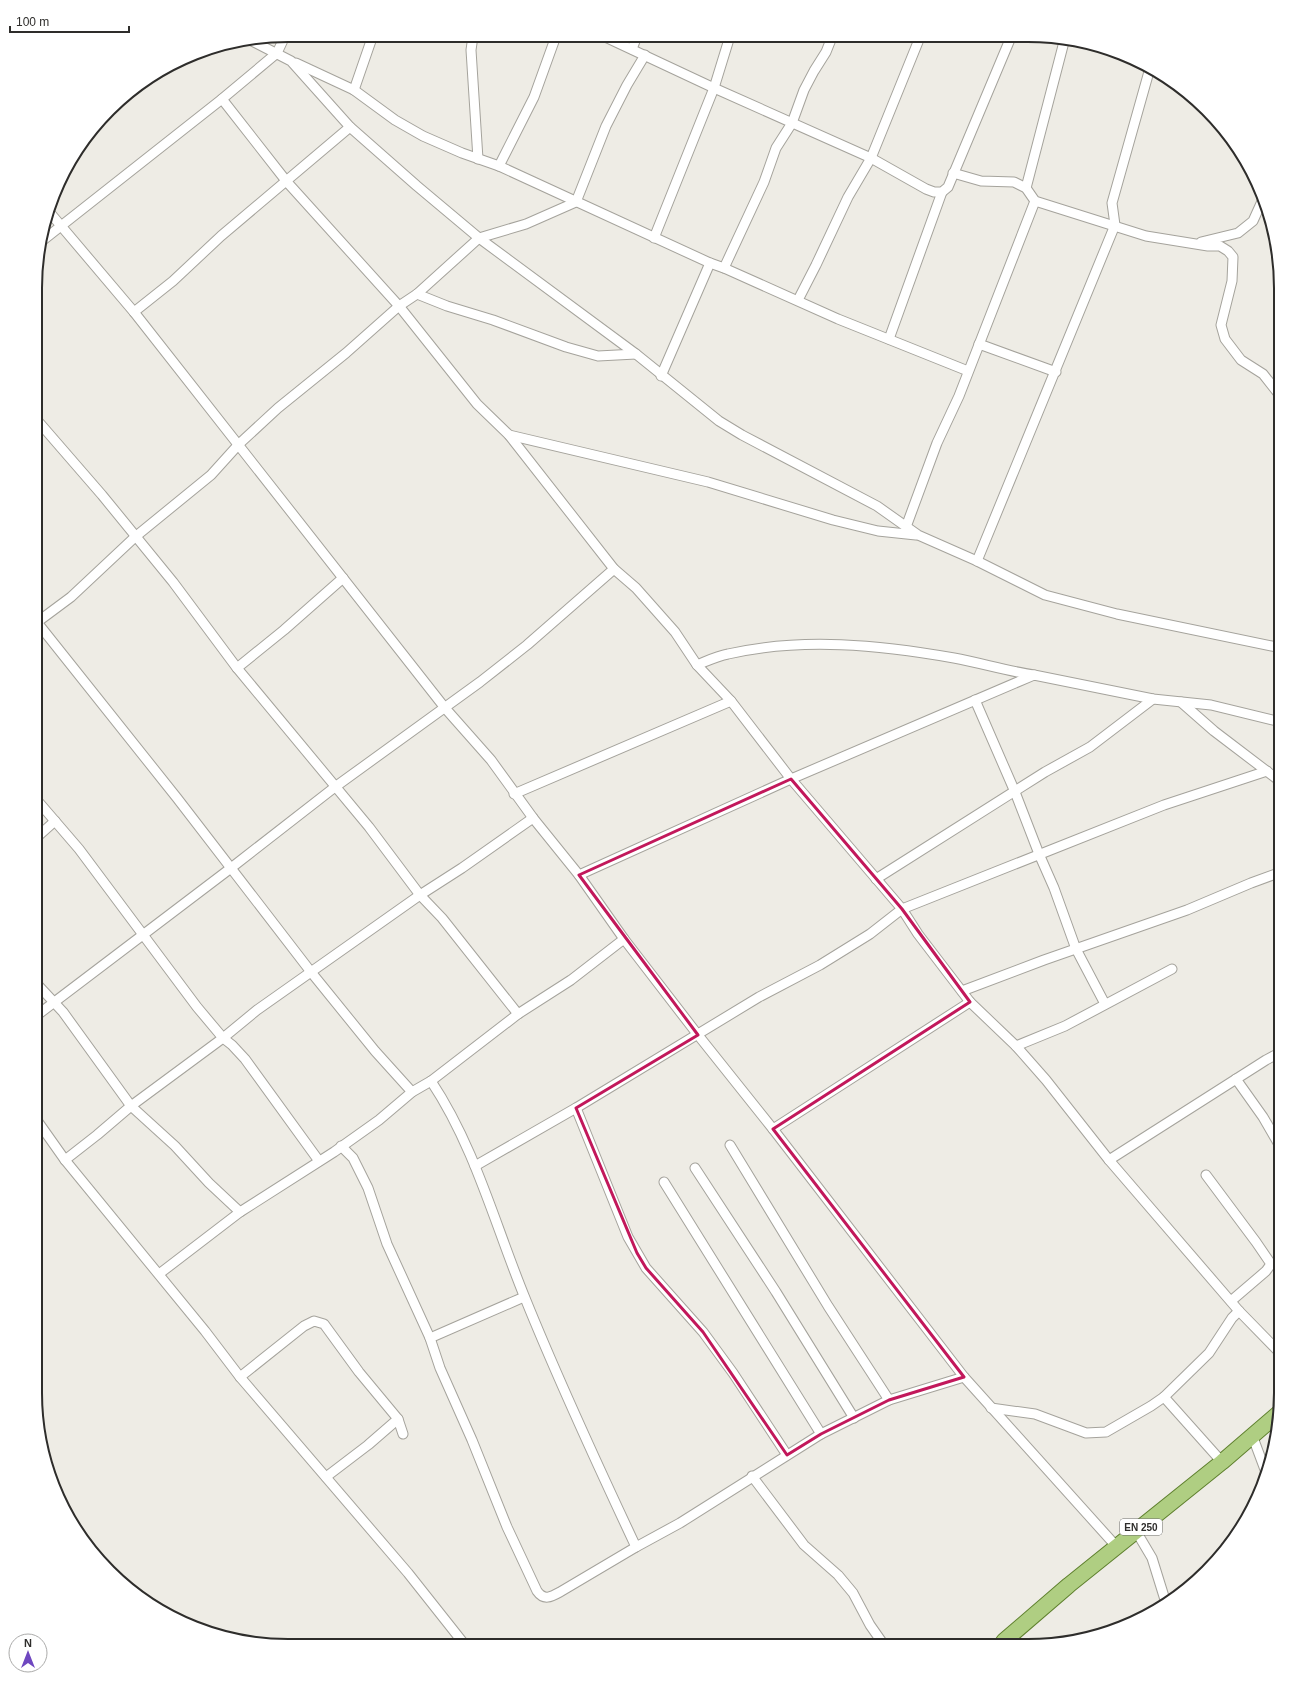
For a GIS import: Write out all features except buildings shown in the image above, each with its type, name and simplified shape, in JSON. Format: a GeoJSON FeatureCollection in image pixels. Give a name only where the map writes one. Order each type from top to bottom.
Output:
{"type":"FeatureCollection","features":[{"type":"Feature","properties":{"kind":"main road","name":"EN 250"},"geometry":{"type":"LineString","coordinates":[[1008,1639],[1116,1546],[1222,1462],[1272,1418]]}},
{"type":"Feature","properties":{"kind":"street"},"geometry":{"type":"LineString","coordinates":[[48,236],[222,100],[278,53],[282,42]]}},
{"type":"Feature","properties":{"kind":"street"},"geometry":{"type":"LineString","coordinates":[[354,90],[371,42]]}},
{"type":"Feature","properties":{"kind":"street"},"geometry":{"type":"LineString","coordinates":[[472,42],[471,50],[478,159]]}},
{"type":"Feature","properties":{"kind":"street"},"geometry":{"type":"LineString","coordinates":[[499,166],[534,97],[554,42]]}},
{"type":"Feature","properties":{"kind":"street"},"geometry":{"type":"LineString","coordinates":[[616,42],[714,88],[871,158],[926,189],[934,192],[942,192]]}},
{"type":"Feature","properties":{"kind":"street"},"geometry":{"type":"LineString","coordinates":[[632,49],[635,42]]}},
{"type":"Feature","properties":{"kind":"street"},"geometry":{"type":"LineString","coordinates":[[654,238],[714,88],[728,42]]}},
{"type":"Feature","properties":{"kind":"street"},"geometry":{"type":"LineString","coordinates":[[724,268],[764,182],[776,148],[792,123],[804,90],[826,52],[830,42]]}},
{"type":"Feature","properties":{"kind":"street"},"geometry":{"type":"LineString","coordinates":[[798,300],[848,197],[871,158],[918,42]]}},
{"type":"Feature","properties":{"kind":"street"},"geometry":{"type":"LineString","coordinates":[[889,339],[942,192],[948,186],[954,173],[1009,42]]}},
{"type":"Feature","properties":{"kind":"street"},"geometry":{"type":"LineString","coordinates":[[258,44],[354,90],[395,120],[423,136],[499,166],[654,238],[798,300],[838,319],[968,371]]}},
{"type":"Feature","properties":{"kind":"street"},"geometry":{"type":"LineString","coordinates":[[1026,188],[1063,45]]}},
{"type":"Feature","properties":{"kind":"street"},"geometry":{"type":"LineString","coordinates":[[42,618],[71,597],[135,537],[211,475],[239,444],[278,408],[346,353],[398,306],[417,294],[479,238],[526,224],[576,202],[606,126],[627,85],[645,55]]}},
{"type":"Feature","properties":{"kind":"street"},"geometry":{"type":"LineString","coordinates":[[291,60],[350,127],[416,186],[479,238],[636,354],[661,376],[719,421],[742,436],[877,506],[918,535],[977,561],[1051,597],[1117,614],[1274,647]]}},
{"type":"Feature","properties":{"kind":"street"},"geometry":{"type":"LineString","coordinates":[[977,561],[1115,226],[1112,203],[1148,74]]}},
{"type":"Feature","properties":{"kind":"street"},"geometry":{"type":"LineString","coordinates":[[222,100],[287,182],[398,306],[477,404],[509,435],[614,570],[636,588],[674,632],[696,665],[731,701],[791,779],[902,909],[918,934],[970,1002],[1016,1046],[1046,1080],[1109,1160],[1239,1311],[1274,1347]]}},
{"type":"Feature","properties":{"kind":"street"},"geometry":{"type":"LineString","coordinates":[[134,312],[173,281],[221,236],[287,182],[350,127]]}},
{"type":"Feature","properties":{"kind":"street"},"geometry":{"type":"LineString","coordinates":[[954,173],[981,181],[1014,182],[1026,188],[1035,201],[1146,236],[1195,244],[1220,246],[1228,251],[1233,257],[1232,281],[1221,325],[1225,339],[1241,360],[1263,374],[1274,388]]}},
{"type":"Feature","properties":{"kind":"street"},"geometry":{"type":"LineString","coordinates":[[906,527],[937,443],[959,396],[1035,201]]}},
{"type":"Feature","properties":{"kind":"street"},"geometry":{"type":"LineString","coordinates":[[1195,244],[1238,233],[1253,221],[1260,206]]}},
{"type":"Feature","properties":{"kind":"street"},"geometry":{"type":"LineString","coordinates":[[53,216],[134,312],[445,708],[491,760],[514,794],[579,875],[624,939],[964,1377],[1116,1546]]}},
{"type":"Feature","properties":{"kind":"street"},"geometry":{"type":"LineString","coordinates":[[661,376],[710,263]]}},
{"type":"Feature","properties":{"kind":"street"},"geometry":{"type":"LineString","coordinates":[[417,294],[447,306],[494,320],[566,347],[598,356],[636,354]]}},
{"type":"Feature","properties":{"kind":"street"},"geometry":{"type":"LineString","coordinates":[[979,344],[1056,372]]}},
{"type":"Feature","properties":{"kind":"street"},"geometry":{"type":"LineString","coordinates":[[42,426],[102,495],[173,582],[237,668],[390,854],[420,895],[442,918],[518,1014]]}},
{"type":"Feature","properties":{"kind":"street"},"geometry":{"type":"LineString","coordinates":[[509,435],[708,482],[833,520],[878,531],[918,535]]}},
{"type":"Feature","properties":{"kind":"street"},"geometry":{"type":"LineString","coordinates":[[42,1011],[335,787],[445,708],[526,645],[614,570]]}},
{"type":"Feature","properties":{"kind":"street"},"geometry":{"type":"LineString","coordinates":[[237,668],[284,630],[343,578]]}},
{"type":"Feature","properties":{"kind":"street"},"geometry":{"type":"LineString","coordinates":[[42,628],[311,972],[379,1056],[412,1092]]}},
{"type":"Feature","properties":{"kind":"street"},"geometry":{"type":"LineString","coordinates":[[696,665],[727,654],[759,649],[788,646],[857,645],[955,658],[1034,676],[1153,699],[1211,705],[1274,720]]}},
{"type":"Feature","properties":{"kind":"street"},"geometry":{"type":"LineString","coordinates":[[579,875],[791,779],[1034,676]]}},
{"type":"Feature","properties":{"kind":"street"},"geometry":{"type":"LineString","coordinates":[[876,879],[1045,772],[1090,747],[1153,699]]}},
{"type":"Feature","properties":{"kind":"street"},"geometry":{"type":"LineString","coordinates":[[975,700],[1015,792],[1054,888],[1076,949],[1105,1004]]}},
{"type":"Feature","properties":{"kind":"street"},"geometry":{"type":"LineString","coordinates":[[514,794],[731,701]]}},
{"type":"Feature","properties":{"kind":"street"},"geometry":{"type":"LineString","coordinates":[[1181,702],[1214,731],[1274,776]]}},
{"type":"Feature","properties":{"kind":"street"},"geometry":{"type":"LineString","coordinates":[[475,1166],[576,1108],[759,997],[820,965],[870,934],[902,909],[1164,805],[1268,771]]}},
{"type":"Feature","properties":{"kind":"street"},"geometry":{"type":"LineString","coordinates":[[42,805],[79,850],[197,1007],[223,1038],[245,1059],[320,1161]]}},
{"type":"Feature","properties":{"kind":"street"},"geometry":{"type":"LineString","coordinates":[[66,1160],[130,1106],[223,1038],[257,1010],[420,895],[462,868],[533,818]]}},
{"type":"Feature","properties":{"kind":"street"},"geometry":{"type":"LineString","coordinates":[[42,833],[55,821]]}},
{"type":"Feature","properties":{"kind":"street"},"geometry":{"type":"LineString","coordinates":[[962,991],[1187,910],[1274,875]]}},
{"type":"Feature","properties":{"kind":"street"},"geometry":{"type":"LineString","coordinates":[[159,1274],[240,1212],[320,1161],[380,1120],[412,1092],[431,1081],[518,1014],[571,980],[624,939]]}},
{"type":"Feature","properties":{"kind":"street"},"geometry":{"type":"LineString","coordinates":[[1016,1046],[1065,1026],[1172,969]]}},
{"type":"Feature","properties":{"kind":"street"},"geometry":{"type":"LineString","coordinates":[[42,990],[63,1012],[130,1106],[175,1146],[209,1183],[240,1212]]}},
{"type":"Feature","properties":{"kind":"street"},"geometry":{"type":"LineString","coordinates":[[773,1129],[970,1002]]}},
{"type":"Feature","properties":{"kind":"street"},"geometry":{"type":"LineString","coordinates":[[1109,1160],[1274,1056]]}},
{"type":"Feature","properties":{"kind":"street"},"geometry":{"type":"LineString","coordinates":[[1236,1079],[1274,1135]]}},
{"type":"Feature","properties":{"kind":"street"},"geometry":{"type":"LineString","coordinates":[[431,1081],[443,1100],[475,1166],[524,1297],[578,1422],[636,1547]]}},
{"type":"Feature","properties":{"kind":"street"},"geometry":{"type":"LineString","coordinates":[[576,1108],[628,1237],[646,1268],[703,1332],[733,1373],[787,1455]]}},
{"type":"Feature","properties":{"kind":"street"},"geometry":{"type":"LineString","coordinates":[[42,1127],[66,1160],[159,1274],[240,1377],[408,1573],[461,1639]]}},
{"type":"Feature","properties":{"kind":"street"},"geometry":{"type":"LineString","coordinates":[[730,1145],[828,1306],[889,1400]]}},
{"type":"Feature","properties":{"kind":"street"},"geometry":{"type":"LineString","coordinates":[[341,1146],[353,1158],[368,1188],[388,1244],[430,1338],[440,1368],[472,1440],[507,1528],[540,1596],[544,1598],[551,1597],[680,1523],[752,1476],[821,1434],[889,1400],[964,1377]]}},
{"type":"Feature","properties":{"kind":"street"},"geometry":{"type":"LineString","coordinates":[[695,1168],[776,1292],[854,1418]]}},
{"type":"Feature","properties":{"kind":"street"},"geometry":{"type":"LineString","coordinates":[[1206,1175],[1271,1264],[1266,1271],[1231,1301]]}},
{"type":"Feature","properties":{"kind":"street"},"geometry":{"type":"LineString","coordinates":[[664,1182],[821,1434]]}},
{"type":"Feature","properties":{"kind":"street"},"geometry":{"type":"LineString","coordinates":[[430,1338],[524,1297]]}},
{"type":"Feature","properties":{"kind":"street"},"geometry":{"type":"LineString","coordinates":[[991,1408],[1035,1414],[1086,1433],[1106,1432],[1164,1397],[1209,1353],[1232,1318],[1239,1311]]}},
{"type":"Feature","properties":{"kind":"street"},"geometry":{"type":"LineString","coordinates":[[240,1377],[304,1326],[314,1321],[324,1324],[359,1372],[398,1419],[403,1434]]}},
{"type":"Feature","properties":{"kind":"street"},"geometry":{"type":"LineString","coordinates":[[1164,1397],[1222,1462]]}},
{"type":"Feature","properties":{"kind":"street"},"geometry":{"type":"LineString","coordinates":[[326,1477],[368,1445],[398,1419]]}},
{"type":"Feature","properties":{"kind":"street"},"geometry":{"type":"LineString","coordinates":[[1252,1435],[1263,1465]]}},
{"type":"Feature","properties":{"kind":"street"},"geometry":{"type":"LineString","coordinates":[[752,1476],[804,1544],[838,1575],[853,1593],[879,1639]]}},
{"type":"Feature","properties":{"kind":"street"},"geometry":{"type":"LineString","coordinates":[[1136,1531],[1152,1558],[1164,1597]]}},
{"type":"Feature","properties":{"kind":"highlighted area"},"geometry":{"type":"Polygon","coordinates":[[[791,779],[902,909],[970,1002],[773,1129],[964,1377],[889,1400],[821,1434],[787,1455],[703,1332],[646,1268],[637,1253],[576,1108],[698,1035],[579,875],[791,779]]]}}]}
